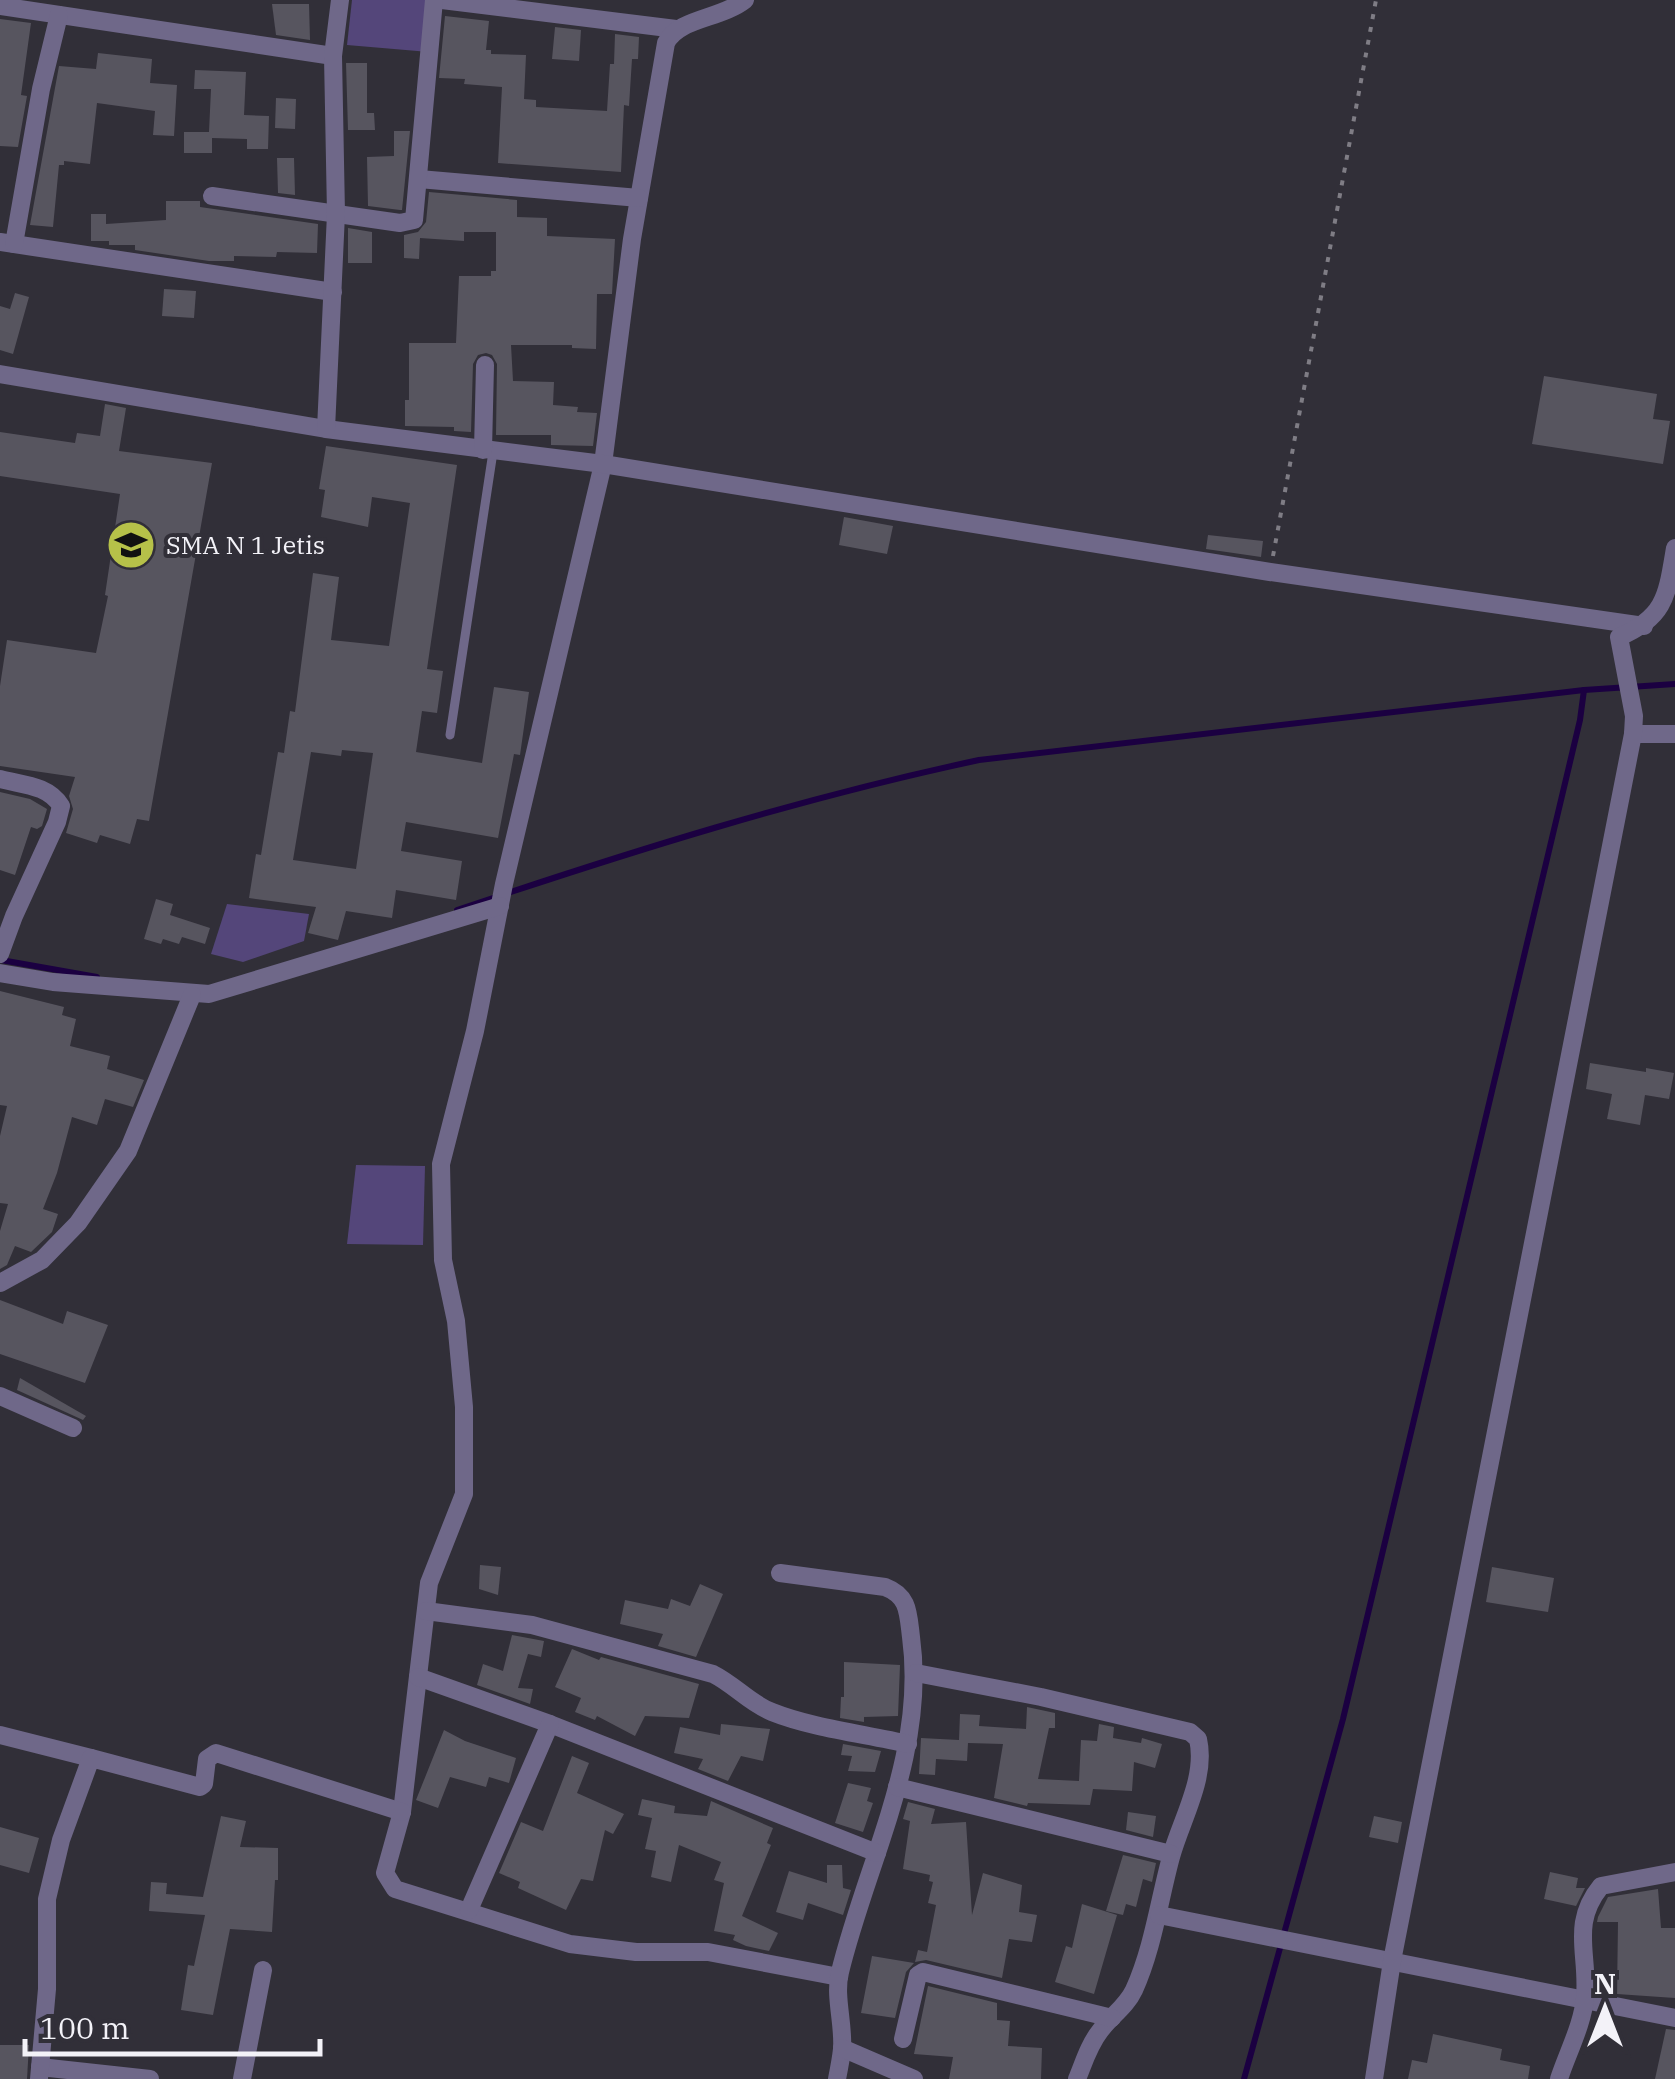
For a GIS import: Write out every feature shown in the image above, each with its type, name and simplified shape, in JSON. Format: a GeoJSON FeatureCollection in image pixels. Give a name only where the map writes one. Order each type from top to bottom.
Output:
{"type":"FeatureCollection","features":[{"type":"Feature","properties":{"kind":"street"},"geometry":{"type":"LineString","coordinates":[[326,429],[336,214],[333,56],[340,0]]}},
{"type":"Feature","properties":{"kind":"street"},"geometry":{"type":"LineString","coordinates":[[212,196],[410,222],[416,213],[434,0]]}},
{"type":"Feature","properties":{"kind":"street"},"geometry":{"type":"LineString","coordinates":[[442,0],[676,29],[722,15],[745,0]]}},
{"type":"Feature","properties":{"kind":"street"},"geometry":{"type":"LineString","coordinates":[[0,6],[333,56]]}},
{"type":"Feature","properties":{"kind":"street"},"geometry":{"type":"LineString","coordinates":[[59,15],[7,243],[334,292]]}},
{"type":"Feature","properties":{"kind":"street"},"geometry":{"type":"LineString","coordinates":[[676,29],[666,44],[639,198],[603,464],[502,896],[475,1031],[441,1164],[443,1260],[456,1322],[466,1442],[464,1494],[433,1571],[402,1812],[385,1873],[395,1889],[570,1944],[636,1952],[708,1952],[839,1977]]}},
{"type":"Feature","properties":{"kind":"street"},"geometry":{"type":"LineString","coordinates":[[418,179],[639,198]]}},
{"type":"Feature","properties":{"kind":"street"},"geometry":{"type":"LineString","coordinates":[[485,365],[488,451]]}},
{"type":"Feature","properties":{"kind":"street"},"geometry":{"type":"LineString","coordinates":[[0,374],[326,429],[603,464],[1270,572],[1644,626]]}},
{"type":"Feature","properties":{"kind":"street"},"geometry":{"type":"LineString","coordinates":[[1374,2079],[1392,1960],[1634,725],[1619,637],[1644,626],[1662,609],[1675,548]]}},
{"type":"Feature","properties":{"kind":"street"},"geometry":{"type":"LineString","coordinates":[[1634,725],[1675,734]]}},
{"type":"Feature","properties":{"kind":"street"},"geometry":{"type":"LineString","coordinates":[[0,779],[54,794],[61,806],[2,948]]}},
{"type":"Feature","properties":{"kind":"street"},"geometry":{"type":"LineString","coordinates":[[0,972],[53,982],[209,994],[502,896]]}},
{"type":"Feature","properties":{"kind":"street"},"geometry":{"type":"LineString","coordinates":[[0,1283],[42,1260],[78,1223],[128,1151],[192,995]]}},
{"type":"Feature","properties":{"kind":"street"},"geometry":{"type":"LineString","coordinates":[[0,1396],[72,1428]]}},
{"type":"Feature","properties":{"kind":"street"},"geometry":{"type":"LineString","coordinates":[[780,1573],[898,1592],[906,1603],[916,1673],[908,1744],[839,1977],[842,2048],[837,2079]]}},
{"type":"Feature","properties":{"kind":"street"},"geometry":{"type":"LineString","coordinates":[[426,1610],[532,1625],[714,1674],[734,1684],[749,1701],[774,1713],[908,1744]]}},
{"type":"Feature","properties":{"kind":"street"},"geometry":{"type":"LineString","coordinates":[[916,1673],[1042,1697],[1190,1732],[1198,1739],[1197,1774],[1136,1985],[1126,2004],[1091,2045],[1077,2079]]}},
{"type":"Feature","properties":{"kind":"street"},"geometry":{"type":"LineString","coordinates":[[418,1676],[877,1853]]}},
{"type":"Feature","properties":{"kind":"street"},"geometry":{"type":"LineString","coordinates":[[469,1910],[550,1724]]}},
{"type":"Feature","properties":{"kind":"street"},"geometry":{"type":"LineString","coordinates":[[0,1735],[200,1787],[204,1784],[207,1758],[216,1753],[402,1812]]}},
{"type":"Feature","properties":{"kind":"street"},"geometry":{"type":"LineString","coordinates":[[91,1758],[61,1840],[47,1900],[47,1989],[40,2073],[150,2079]]}},
{"type":"Feature","properties":{"kind":"street"},"geometry":{"type":"LineString","coordinates":[[897,1787],[1172,1854]]}},
{"type":"Feature","properties":{"kind":"street"},"geometry":{"type":"LineString","coordinates":[[1559,2079],[1585,1999],[1582,1932],[1587,1903],[1601,1886],[1675,1872]]}},
{"type":"Feature","properties":{"kind":"street"},"geometry":{"type":"LineString","coordinates":[[1159,1915],[1675,2018]]}},
{"type":"Feature","properties":{"kind":"street"},"geometry":{"type":"LineString","coordinates":[[242,2079],[263,1970]]}},
{"type":"Feature","properties":{"kind":"street"},"geometry":{"type":"LineString","coordinates":[[903,2039],[918,1975],[923,1972],[1112,2018]]}},
{"type":"Feature","properties":{"kind":"street"},"geometry":{"type":"LineString","coordinates":[[842,2048],[914,2079]]}},
{"type":"Feature","properties":{"kind":"lane"},"geometry":{"type":"LineString","coordinates":[[450,735],[488,451]]}},
{"type":"Feature","properties":{"kind":"path"},"geometry":{"type":"LineString","coordinates":[[1270,572],[1376,0]]}},
{"type":"Feature","properties":{"kind":"shaded area"},"geometry":{"type":"Polygon","coordinates":[[[352,0],[428,0],[429,52],[347,45],[352,0]]]}},
{"type":"Feature","properties":{"kind":"shaded area"},"geometry":{"type":"Polygon","coordinates":[[[227,904],[309,914],[304,941],[243,962],[211,954],[227,904]]]}},
{"type":"Feature","properties":{"kind":"shaded area"},"geometry":{"type":"Polygon","coordinates":[[[356,1165],[425,1166],[423,1245],[347,1244],[356,1165]]]}},
{"type":"Feature","properties":{"kind":"building"},"geometry":{"type":"Polygon","coordinates":[[[272,4],[309,4],[310,40],[276,35],[272,4]]]}},
{"type":"Feature","properties":{"kind":"building"},"geometry":{"type":"Polygon","coordinates":[[[445,16],[489,21],[486,50],[491,50],[491,54],[526,55],[524,99],[536,100],[536,107],[607,111],[615,34],[639,37],[638,59],[632,59],[629,106],[624,105],[621,172],[498,163],[502,87],[439,78],[445,16]]]}},
{"type":"Feature","properties":{"kind":"building"},"geometry":{"type":"Polygon","coordinates":[[[0,19],[31,23],[21,95],[27,96],[18,147],[0,146],[0,19]]]}},
{"type":"Feature","properties":{"kind":"building"},"geometry":{"type":"Polygon","coordinates":[[[555,27],[581,30],[579,61],[552,59],[555,27]]]}},
{"type":"Feature","properties":{"kind":"building"},"geometry":{"type":"Polygon","coordinates":[[[98,53],[152,59],[150,83],[177,85],[174,136],[153,135],[155,111],[97,103],[90,164],[64,161],[64,165],[59,165],[53,227],[30,225],[59,66],[96,69],[98,53]]]}},
{"type":"Feature","properties":{"kind":"building"},"geometry":{"type":"Polygon","coordinates":[[[346,63],[367,63],[367,113],[374,113],[375,130],[348,130],[346,63]]]}},
{"type":"Feature","properties":{"kind":"building"},"geometry":{"type":"Polygon","coordinates":[[[195,70],[246,72],[244,115],[269,116],[268,149],[247,149],[247,139],[212,138],[212,153],[184,153],[184,132],[209,132],[211,89],[194,89],[195,70]]]}},
{"type":"Feature","properties":{"kind":"building"},"geometry":{"type":"Polygon","coordinates":[[[276,98],[296,99],[295,129],[275,128],[276,98]]]}},
{"type":"Feature","properties":{"kind":"building"},"geometry":{"type":"Polygon","coordinates":[[[394,131],[410,131],[402,210],[368,206],[367,157],[394,156],[394,131]]]}},
{"type":"Feature","properties":{"kind":"building"},"geometry":{"type":"Polygon","coordinates":[[[277,158],[294,158],[295,195],[278,193],[277,158]]]}},
{"type":"Feature","properties":{"kind":"building"},"geometry":{"type":"Polygon","coordinates":[[[429,192],[517,200],[517,217],[547,218],[547,236],[615,239],[612,294],[597,294],[596,349],[511,345],[513,381],[554,382],[553,405],[597,413],[593,446],[551,445],[551,435],[496,435],[497,364],[486,353],[478,355],[473,364],[471,432],[454,431],[454,427],[405,426],[409,343],[456,343],[459,276],[491,276],[491,271],[496,271],[496,232],[464,232],[464,241],[420,238],[419,259],[404,258],[404,235],[418,232],[426,222],[429,192]]]}},
{"type":"Feature","properties":{"kind":"building"},"geometry":{"type":"Polygon","coordinates":[[[166,201],[200,201],[200,207],[318,224],[317,253],[277,252],[276,257],[234,256],[234,261],[209,261],[135,250],[135,245],[91,241],[91,214],[106,214],[106,224],[166,220],[166,201]]]}},
{"type":"Feature","properties":{"kind":"building"},"geometry":{"type":"Polygon","coordinates":[[[348,228],[372,232],[372,263],[348,263],[348,228]]]}},
{"type":"Feature","properties":{"kind":"building"},"geometry":{"type":"Polygon","coordinates":[[[164,289],[196,291],[194,318],[162,316],[164,289]]]}},
{"type":"Feature","properties":{"kind":"building"},"geometry":{"type":"Polygon","coordinates":[[[15,293],[29,297],[13,354],[0,350],[0,306],[10,309],[15,293]]]}},
{"type":"Feature","properties":{"kind":"building"},"geometry":{"type":"Polygon","coordinates":[[[1544,376],[1657,394],[1653,419],[1670,421],[1663,464],[1532,444],[1544,376]]]}},
{"type":"Feature","properties":{"kind":"building"},"geometry":{"type":"Polygon","coordinates":[[[105,404],[126,408],[119,451],[212,463],[149,821],[137,819],[130,844],[100,835],[97,843],[66,833],[73,809],[69,796],[75,777],[0,766],[0,686],[7,640],[96,653],[108,596],[105,595],[120,494],[0,476],[0,432],[75,443],[77,433],[100,436],[105,404]]]}},
{"type":"Feature","properties":{"kind":"building"},"geometry":{"type":"Polygon","coordinates":[[[326,446],[457,465],[427,669],[443,671],[437,713],[422,711],[416,752],[482,763],[494,687],[529,692],[520,755],[514,754],[498,838],[406,822],[401,851],[462,861],[456,900],[396,890],[392,918],[346,911],[338,940],[308,933],[316,907],[249,898],[256,854],[261,855],[278,752],[284,753],[290,711],[295,712],[313,573],[339,577],[331,640],[389,646],[410,503],[372,497],[368,527],[321,517],[325,490],[319,489],[326,446]],[[342,750],[341,756],[311,752],[293,860],[356,869],[373,753],[342,750]]]}},
{"type":"Feature","properties":{"kind":"building"},"geometry":{"type":"Polygon","coordinates":[[[844,517],[893,526],[887,554],[839,545],[844,517]]]}},
{"type":"Feature","properties":{"kind":"building"},"geometry":{"type":"Polygon","coordinates":[[[1208,535],[1263,541],[1261,557],[1206,549],[1208,535]]]}},
{"type":"Feature","properties":{"kind":"building"},"geometry":{"type":"Polygon","coordinates":[[[0,792],[30,799],[47,809],[42,826],[31,827],[15,875],[0,870],[0,792]]]}},
{"type":"Feature","properties":{"kind":"building"},"geometry":{"type":"Polygon","coordinates":[[[156,899],[173,904],[170,915],[210,928],[205,944],[182,937],[179,944],[144,939],[156,899]]]}},
{"type":"Feature","properties":{"kind":"building"},"geometry":{"type":"Polygon","coordinates":[[[0,991],[64,1007],[62,1015],[76,1019],[70,1046],[110,1056],[107,1069],[144,1080],[133,1107],[105,1099],[97,1125],[72,1117],[43,1209],[58,1214],[52,1232],[31,1252],[15,1246],[7,1265],[0,1269],[0,1231],[8,1204],[0,1203],[0,1136],[7,1106],[0,1105],[0,991]]]}},
{"type":"Feature","properties":{"kind":"building"},"geometry":{"type":"Polygon","coordinates":[[[1590,1063],[1674,1073],[1669,1099],[1645,1095],[1640,1125],[1607,1119],[1612,1094],[1586,1089],[1590,1063]]]}},
{"type":"Feature","properties":{"kind":"building"},"geometry":{"type":"Polygon","coordinates":[[[0,1300],[63,1324],[67,1311],[108,1325],[85,1383],[0,1354],[0,1300]]]}},
{"type":"Feature","properties":{"kind":"building"},"geometry":{"type":"Polygon","coordinates":[[[20,1378],[86,1416],[83,1420],[17,1390],[20,1378]]]}},
{"type":"Feature","properties":{"kind":"building"},"geometry":{"type":"Polygon","coordinates":[[[480,1565],[501,1567],[498,1595],[479,1589],[480,1565]]]}},
{"type":"Feature","properties":{"kind":"building"},"geometry":{"type":"Polygon","coordinates":[[[1492,1567],[1554,1578],[1548,1612],[1486,1602],[1492,1567]]]}},
{"type":"Feature","properties":{"kind":"building"},"geometry":{"type":"Polygon","coordinates":[[[700,1584],[723,1594],[696,1657],[658,1646],[663,1634],[620,1624],[625,1600],[668,1609],[671,1599],[690,1606],[700,1584]]]}},
{"type":"Feature","properties":{"kind":"building"},"geometry":{"type":"Polygon","coordinates":[[[512,1635],[544,1641],[541,1657],[528,1654],[518,1688],[533,1689],[530,1704],[477,1685],[483,1664],[503,1671],[512,1635]]]}},
{"type":"Feature","properties":{"kind":"building"},"geometry":{"type":"Polygon","coordinates":[[[572,1649],[599,1660],[601,1657],[699,1684],[689,1718],[645,1716],[635,1736],[597,1716],[595,1720],[575,1712],[581,1698],[555,1687],[572,1649]]]}},
{"type":"Feature","properties":{"kind":"building"},"geometry":{"type":"Polygon","coordinates":[[[844,1662],[900,1665],[898,1716],[864,1717],[864,1722],[840,1718],[844,1662]]]}},
{"type":"Feature","properties":{"kind":"building"},"geometry":{"type":"Polygon","coordinates":[[[1027,1707],[1055,1713],[1055,1728],[1049,1728],[1038,1779],[1079,1781],[1081,1740],[1097,1741],[1099,1724],[1114,1727],[1113,1738],[1141,1743],[1142,1738],[1162,1744],[1155,1768],[1134,1762],[1132,1791],[1093,1789],[1090,1805],[1027,1806],[994,1798],[1003,1744],[968,1743],[967,1761],[936,1759],[935,1775],[919,1774],[921,1738],[959,1740],[960,1714],[980,1715],[979,1726],[1026,1729],[1027,1707]]]}},
{"type":"Feature","properties":{"kind":"building"},"geometry":{"type":"Polygon","coordinates":[[[721,1724],[770,1729],[763,1761],[741,1756],[728,1781],[698,1769],[703,1759],[674,1753],[680,1727],[720,1735],[721,1724]]]}},
{"type":"Feature","properties":{"kind":"building"},"geometry":{"type":"Polygon","coordinates":[[[444,1730],[516,1758],[509,1783],[489,1777],[486,1787],[450,1777],[438,1808],[416,1800],[444,1730]]]}},
{"type":"Feature","properties":{"kind":"building"},"geometry":{"type":"Polygon","coordinates":[[[843,1744],[881,1751],[875,1772],[848,1771],[852,1756],[841,1755],[843,1744]]]}},
{"type":"Feature","properties":{"kind":"building"},"geometry":{"type":"Polygon","coordinates":[[[572,1756],[589,1763],[577,1793],[624,1814],[613,1834],[605,1830],[593,1881],[581,1879],[566,1910],[518,1888],[520,1882],[499,1873],[521,1822],[543,1831],[572,1756]]]}},
{"type":"Feature","properties":{"kind":"building"},"geometry":{"type":"Polygon","coordinates":[[[848,1783],[871,1788],[867,1801],[873,1803],[863,1832],[835,1823],[848,1783]]]}},
{"type":"Feature","properties":{"kind":"building"},"geometry":{"type":"Polygon","coordinates":[[[642,1799],[675,1806],[674,1813],[707,1816],[711,1801],[773,1828],[767,1843],[771,1845],[742,1916],[778,1933],[769,1951],[733,1940],[735,1935],[714,1931],[724,1883],[714,1880],[721,1862],[679,1845],[671,1882],[651,1877],[656,1851],[645,1849],[652,1818],[638,1815],[642,1799]]]}},
{"type":"Feature","properties":{"kind":"building"},"geometry":{"type":"Polygon","coordinates":[[[908,1802],[935,1809],[931,1824],[966,1822],[972,1915],[983,1873],[1022,1885],[1019,1912],[1037,1915],[1032,1942],[1009,1939],[1002,1978],[926,1960],[915,1962],[918,1950],[927,1952],[936,1905],[928,1903],[933,1882],[929,1881],[930,1875],[903,1869],[910,1821],[903,1819],[908,1802]]]}},
{"type":"Feature","properties":{"kind":"building"},"geometry":{"type":"Polygon","coordinates":[[[1128,1812],[1156,1816],[1153,1837],[1126,1830],[1128,1812]]]}},
{"type":"Feature","properties":{"kind":"building"},"geometry":{"type":"Polygon","coordinates":[[[221,1816],[246,1821],[240,1847],[278,1848],[278,1880],[272,1932],[230,1929],[213,2015],[181,2010],[188,1965],[194,1966],[205,1915],[149,1911],[151,1882],[167,1883],[166,1894],[203,1897],[221,1816]]]}},
{"type":"Feature","properties":{"kind":"building"},"geometry":{"type":"Polygon","coordinates":[[[1374,1816],[1402,1822],[1398,1843],[1369,1837],[1374,1816]]]}},
{"type":"Feature","properties":{"kind":"building"},"geometry":{"type":"Polygon","coordinates":[[[0,1827],[39,1838],[29,1873],[0,1865],[0,1827]]]}},
{"type":"Feature","properties":{"kind":"building"},"geometry":{"type":"Polygon","coordinates":[[[1123,1855],[1156,1863],[1152,1882],[1143,1879],[1136,1907],[1126,1904],[1123,1915],[1106,1911],[1123,1855]]]}},
{"type":"Feature","properties":{"kind":"building"},"geometry":{"type":"Polygon","coordinates":[[[827,1865],[842,1865],[843,1888],[851,1890],[843,1915],[808,1903],[803,1920],[776,1912],[789,1871],[827,1883],[827,1865]]]}},
{"type":"Feature","properties":{"kind":"building"},"geometry":{"type":"Polygon","coordinates":[[[1550,1872],[1578,1878],[1576,1888],[1585,1888],[1576,1906],[1544,1899],[1550,1872]]]}},
{"type":"Feature","properties":{"kind":"building"},"geometry":{"type":"Polygon","coordinates":[[[1658,1889],[1661,1928],[1675,1928],[1675,1998],[1617,1994],[1618,1922],[1597,1922],[1598,1917],[1608,1897],[1658,1889]]]}},
{"type":"Feature","properties":{"kind":"building"},"geometry":{"type":"Polygon","coordinates":[[[1082,1904],[1117,1915],[1094,1994],[1055,1982],[1066,1946],[1072,1948],[1082,1904]]]}},
{"type":"Feature","properties":{"kind":"building"},"geometry":{"type":"Polygon","coordinates":[[[872,1956],[914,1963],[906,1972],[895,2018],[861,2013],[872,1956]]]}},
{"type":"Feature","properties":{"kind":"building"},"geometry":{"type":"Polygon","coordinates":[[[928,1986],[997,2003],[997,2020],[1010,2021],[1008,2046],[1042,2048],[1041,2079],[949,2079],[953,2057],[914,2054],[928,1986]]]}},
{"type":"Feature","properties":{"kind":"building"},"geometry":{"type":"Polygon","coordinates":[[[1666,2029],[1675,2030],[1675,2079],[1655,2079],[1666,2029]]]}},
{"type":"Feature","properties":{"kind":"building"},"geometry":{"type":"Polygon","coordinates":[[[1433,2034],[1502,2049],[1500,2060],[1530,2066],[1528,2079],[1408,2079],[1412,2060],[1427,2063],[1433,2034]]]}},
{"type":"Feature","properties":{"kind":"building"},"geometry":{"type":"Polygon","coordinates":[[[0,2045],[29,2045],[27,2079],[0,2079],[0,2045]]]}},
{"type":"Feature","properties":{"kind":"waterway"},"geometry":{"type":"LineString","coordinates":[[457,910],[716,828],[847,791],[979,760],[1584,690],[1675,684]]}},
{"type":"Feature","properties":{"kind":"waterway"},"geometry":{"type":"LineString","coordinates":[[1244,2079],[1343,1719],[1584,690]]}},
{"type":"Feature","properties":{"kind":"waterway"},"geometry":{"type":"LineString","coordinates":[[1,960],[97,977]]}},
{"type":"Feature","properties":{"kind":"place","name":"SMA N 1 Jetis"},"geometry":{"type":"Point","coordinates":[131,545]}}]}
